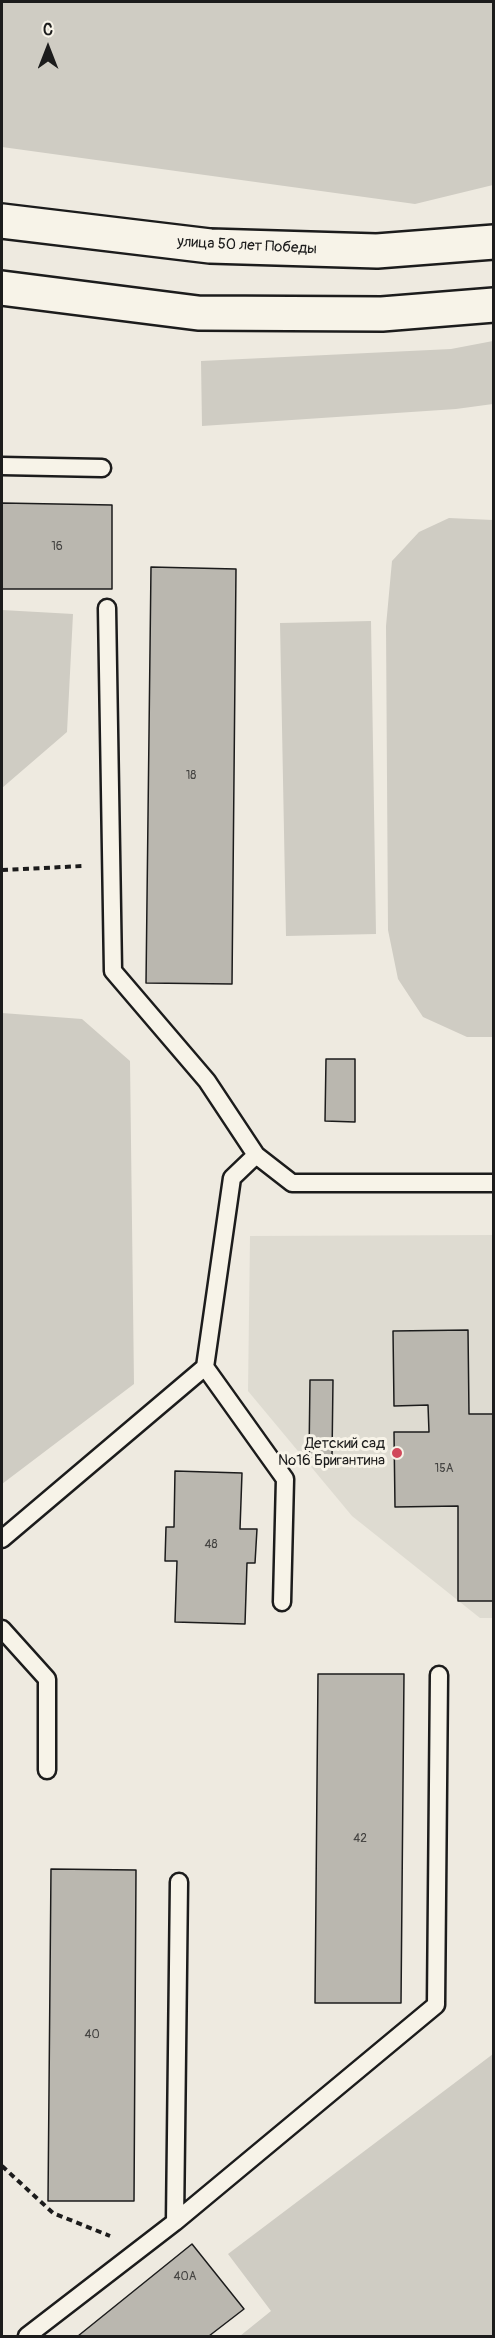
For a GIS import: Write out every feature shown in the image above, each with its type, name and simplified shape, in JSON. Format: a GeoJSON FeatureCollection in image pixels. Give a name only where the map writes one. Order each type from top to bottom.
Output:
{"type":"FeatureCollection","features":[{"type":"Feature","properties":{"kind":"street","name":"улица 50 лет Победы"},"geometry":{"type":"LineString","coordinates":[[2,221],[210,246],[377,251],[494,242]]}},
{"type":"Feature","properties":{"kind":"street"},"geometry":{"type":"LineString","coordinates":[[2,288],[198,313],[382,314],[494,305]]}},
{"type":"Feature","properties":{"kind":"lane"},"geometry":{"type":"LineString","coordinates":[[2,466],[102,468]]}},
{"type":"Feature","properties":{"kind":"lane"},"geometry":{"type":"LineString","coordinates":[[107,609],[113,971],[207,1081],[256,1155],[292,1183],[494,1183]]}},
{"type":"Feature","properties":{"kind":"lane"},"geometry":{"type":"LineString","coordinates":[[2,1539],[205,1367],[232,1178],[256,1155]]}},
{"type":"Feature","properties":{"kind":"lane"},"geometry":{"type":"LineString","coordinates":[[205,1367],[285,1479],[282,1602]]}},
{"type":"Feature","properties":{"kind":"lane"},"geometry":{"type":"LineString","coordinates":[[2,1629],[48,1679],[48,1770]]}},
{"type":"Feature","properties":{"kind":"lane"},"geometry":{"type":"LineString","coordinates":[[27,2337],[175,2222],[436,2005],[438,1675]]}},
{"type":"Feature","properties":{"kind":"lane"},"geometry":{"type":"LineString","coordinates":[[175,2222],[178,1882]]}},
{"type":"Feature","properties":{"kind":"path"},"geometry":{"type":"LineString","coordinates":[[2,870],[111,865]]}},
{"type":"Feature","properties":{"kind":"path"},"geometry":{"type":"LineString","coordinates":[[2,2166],[53,2213],[139,2248]]}},
{"type":"Feature","properties":{"kind":"shaded area"},"geometry":{"type":"Polygon","coordinates":[[[2,2],[493,2],[493,185],[415,204],[2,147],[2,2]]]}},
{"type":"Feature","properties":{"kind":"shaded area"},"geometry":{"type":"Polygon","coordinates":[[[493,341],[493,404],[456,409],[202,426],[201,361],[451,349],[493,341]]]}},
{"type":"Feature","properties":{"kind":"shaded area"},"geometry":{"type":"Polygon","coordinates":[[[449,518],[493,520],[493,1037],[467,1037],[423,1017],[398,979],[388,930],[386,626],[392,561],[419,532],[449,518]]]}},
{"type":"Feature","properties":{"kind":"shaded area"},"geometry":{"type":"Polygon","coordinates":[[[2,610],[73,614],[67,732],[2,788],[2,610]]]}},
{"type":"Feature","properties":{"kind":"shaded area"},"geometry":{"type":"Polygon","coordinates":[[[371,621],[376,934],[286,936],[280,623],[371,621]]]}},
{"type":"Feature","properties":{"kind":"shaded area"},"geometry":{"type":"Polygon","coordinates":[[[2,1013],[82,1019],[130,1061],[134,1384],[2,1484],[2,1013]]]}},
{"type":"Feature","properties":{"kind":"shaded area","name":"Детский сад №16 Бригантина"},"geometry":{"type":"Polygon","coordinates":[[[493,1235],[493,1618],[480,1618],[352,1516],[248,1391],[250,1236],[493,1235]]]}},
{"type":"Feature","properties":{"kind":"shaded area"},"geometry":{"type":"Polygon","coordinates":[[[493,2054],[493,2336],[240,2336],[271,2311],[228,2254],[493,2054]]]}},
{"type":"Feature","properties":{"kind":"building"},"geometry":{"type":"Polygon","coordinates":[[[2,503],[112,505],[112,589],[2,589],[2,503]]]}},
{"type":"Feature","properties":{"kind":"building"},"geometry":{"type":"Polygon","coordinates":[[[151,567],[236,569],[232,984],[146,983],[151,567]]]}},
{"type":"Feature","properties":{"kind":"building"},"geometry":{"type":"Polygon","coordinates":[[[326,1059],[355,1059],[355,1122],[325,1121],[326,1059]]]}},
{"type":"Feature","properties":{"kind":"building"},"geometry":{"type":"Polygon","coordinates":[[[468,1330],[469,1414],[494,1414],[494,1601],[458,1601],[458,1506],[395,1507],[394,1432],[429,1432],[428,1405],[394,1406],[393,1331],[468,1330]]]}},
{"type":"Feature","properties":{"kind":"building"},"geometry":{"type":"Polygon","coordinates":[[[310,1380],[333,1380],[332,1457],[309,1457],[310,1380]]]}},
{"type":"Feature","properties":{"kind":"building"},"geometry":{"type":"Polygon","coordinates":[[[175,1471],[242,1473],[240,1529],[257,1529],[255,1563],[247,1563],[245,1624],[175,1622],[177,1561],[165,1561],[166,1527],[174,1527],[175,1471]]]}},
{"type":"Feature","properties":{"kind":"building"},"geometry":{"type":"Polygon","coordinates":[[[318,1674],[404,1674],[401,2003],[315,2003],[318,1674]]]}},
{"type":"Feature","properties":{"kind":"building"},"geometry":{"type":"Polygon","coordinates":[[[51,1869],[136,1870],[134,2201],[48,2201],[51,1869]]]}},
{"type":"Feature","properties":{"kind":"building"},"geometry":{"type":"Polygon","coordinates":[[[192,2244],[244,2309],[209,2336],[78,2336],[192,2244]]]}},
{"type":"Feature","properties":{"kind":"place","name":"Детский сад №16 Бригантина"},"geometry":{"type":"Point","coordinates":[397,1453]}}]}
